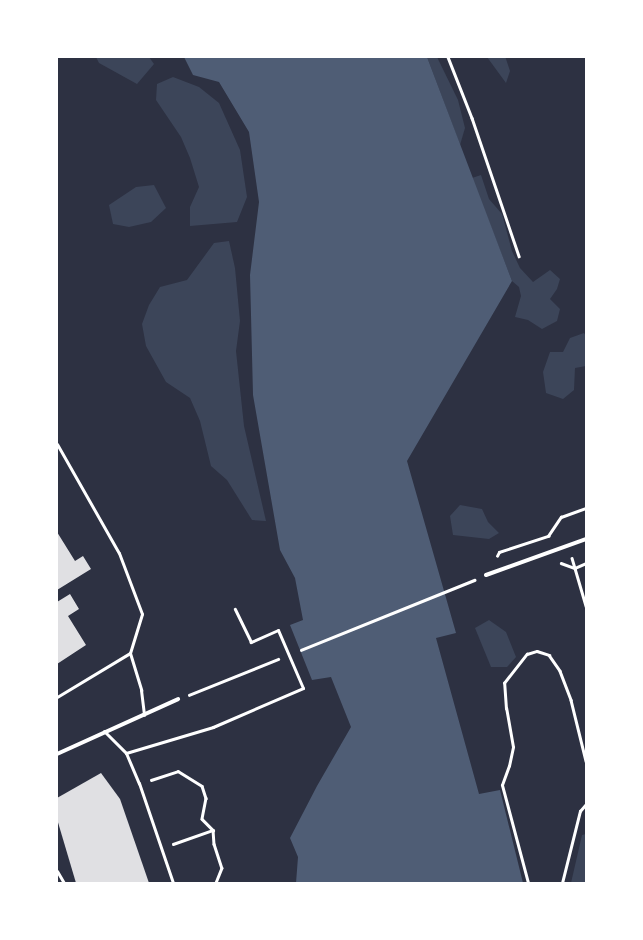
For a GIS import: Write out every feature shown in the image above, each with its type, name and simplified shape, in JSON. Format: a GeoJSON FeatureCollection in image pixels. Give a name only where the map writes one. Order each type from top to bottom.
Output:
{"type":"FeatureCollection","features":[{"type":"Feature","properties":{"kind":"street"},"geometry":{"type":"LineString","coordinates":[[486,576],[586,539]]}},
{"type":"Feature","properties":{"kind":"street"},"geometry":{"type":"LineString","coordinates":[[57,754],[104,731],[178,699]]}},
{"type":"Feature","properties":{"kind":"lane"},"geometry":{"type":"LineString","coordinates":[[57,444],[119,553],[142,614],[130,653],[141,690],[144,715]]}},
{"type":"Feature","properties":{"kind":"lane"},"geometry":{"type":"LineString","coordinates":[[126,753],[213,727],[303,688],[278,630],[251,642],[235,609]]}},
{"type":"Feature","properties":{"kind":"lane"},"geometry":{"type":"LineString","coordinates":[[57,697],[130,653]]}},
{"type":"Feature","properties":{"kind":"lane"},"geometry":{"type":"LineString","coordinates":[[104,731],[126,753],[139,784],[173,883]]}},
{"type":"Feature","properties":{"kind":"lane"},"geometry":{"type":"LineString","coordinates":[[57,871],[64,883]]}},
{"type":"Feature","properties":{"kind":"path"},"geometry":{"type":"LineString","coordinates":[[448,57],[472,118],[519,256]]}},
{"type":"Feature","properties":{"kind":"path"},"geometry":{"type":"LineString","coordinates":[[295,652],[486,576],[499,552],[548,536],[561,518],[586,508]]}},
{"type":"Feature","properties":{"kind":"path"},"geometry":{"type":"LineString","coordinates":[[568,546],[586,606]]}},
{"type":"Feature","properties":{"kind":"path"},"geometry":{"type":"LineString","coordinates":[[528,883],[502,785],[509,766],[512,747],[506,709],[504,683],[527,654],[537,651],[549,655],[560,671],[571,700],[586,761]]}},
{"type":"Feature","properties":{"kind":"path"},"geometry":{"type":"LineString","coordinates":[[178,699],[280,658]]}},
{"type":"Feature","properties":{"kind":"path"},"geometry":{"type":"LineString","coordinates":[[139,784],[178,771],[202,786],[206,798],[202,819],[213,830],[214,844],[222,868],[216,883]]}},
{"type":"Feature","properties":{"kind":"path"},"geometry":{"type":"LineString","coordinates":[[562,883],[580,810],[586,804]]}},
{"type":"Feature","properties":{"kind":"path"},"geometry":{"type":"LineString","coordinates":[[161,848],[213,830]]}},
{"type":"Feature","properties":{"kind":"shaded area"},"geometry":{"type":"Polygon","coordinates":[[[96,57],[149,57],[154,64],[137,84],[99,63],[96,57]]]}},
{"type":"Feature","properties":{"kind":"shaded area"},"geometry":{"type":"Polygon","coordinates":[[[184,57],[427,57],[512,281],[407,461],[456,633],[436,638],[479,794],[500,790],[523,883],[296,883],[298,857],[290,838],[317,786],[351,727],[331,677],[312,680],[290,625],[303,620],[295,578],[280,550],[253,395],[250,275],[259,202],[249,132],[219,82],[193,75],[184,57]]]}},
{"type":"Feature","properties":{"kind":"shaded area"},"geometry":{"type":"Polygon","coordinates":[[[427,57],[437,57],[458,100],[465,128],[460,145],[427,57]]]}},
{"type":"Feature","properties":{"kind":"shaded area"},"geometry":{"type":"Polygon","coordinates":[[[487,57],[505,57],[510,71],[506,83],[487,57]]]}},
{"type":"Feature","properties":{"kind":"shaded area"},"geometry":{"type":"Polygon","coordinates":[[[173,77],[199,87],[219,103],[240,150],[247,197],[237,222],[190,226],[190,207],[199,187],[190,158],[181,137],[156,100],[157,84],[173,77]]]}},
{"type":"Feature","properties":{"kind":"shaded area"},"geometry":{"type":"Polygon","coordinates":[[[481,175],[489,199],[502,214],[512,251],[520,268],[533,282],[550,270],[560,279],[557,289],[550,299],[560,309],[557,321],[542,329],[528,320],[515,317],[521,296],[519,287],[512,281],[472,178],[481,175]]]}},
{"type":"Feature","properties":{"kind":"shaded area"},"geometry":{"type":"Polygon","coordinates":[[[154,185],[166,208],[151,222],[129,227],[113,224],[109,205],[136,187],[154,185]]]}},
{"type":"Feature","properties":{"kind":"shaded area"},"geometry":{"type":"Polygon","coordinates":[[[229,241],[235,268],[240,321],[236,351],[244,426],[266,521],[252,520],[227,480],[211,466],[200,421],[190,398],[166,382],[146,346],[142,324],[149,305],[160,287],[187,280],[214,243],[229,241]]]}},
{"type":"Feature","properties":{"kind":"shaded area"},"geometry":{"type":"Polygon","coordinates":[[[584,333],[586,336],[586,366],[575,368],[574,390],[563,399],[546,393],[543,372],[550,352],[563,352],[570,338],[584,333]]]}},
{"type":"Feature","properties":{"kind":"shaded area"},"geometry":{"type":"Polygon","coordinates":[[[460,505],[482,509],[488,522],[499,533],[489,539],[453,535],[450,516],[460,505]]]}},
{"type":"Feature","properties":{"kind":"shaded area"},"geometry":{"type":"Polygon","coordinates":[[[489,620],[506,632],[516,657],[507,667],[491,667],[475,628],[489,620]]]}},
{"type":"Feature","properties":{"kind":"shaded area"},"geometry":{"type":"Polygon","coordinates":[[[586,834],[586,883],[571,883],[582,835],[586,834]]]}},
{"type":"Feature","properties":{"kind":"building"},"geometry":{"type":"Polygon","coordinates":[[[57,532],[75,561],[83,556],[91,569],[57,590],[57,532]]]}},
{"type":"Feature","properties":{"kind":"building"},"geometry":{"type":"Polygon","coordinates":[[[70,594],[79,609],[68,616],[86,645],[57,664],[57,602],[70,594]]]}},
{"type":"Feature","properties":{"kind":"building"},"geometry":{"type":"Polygon","coordinates":[[[101,773],[120,799],[149,883],[76,883],[57,819],[57,798],[101,773]]]}}]}
